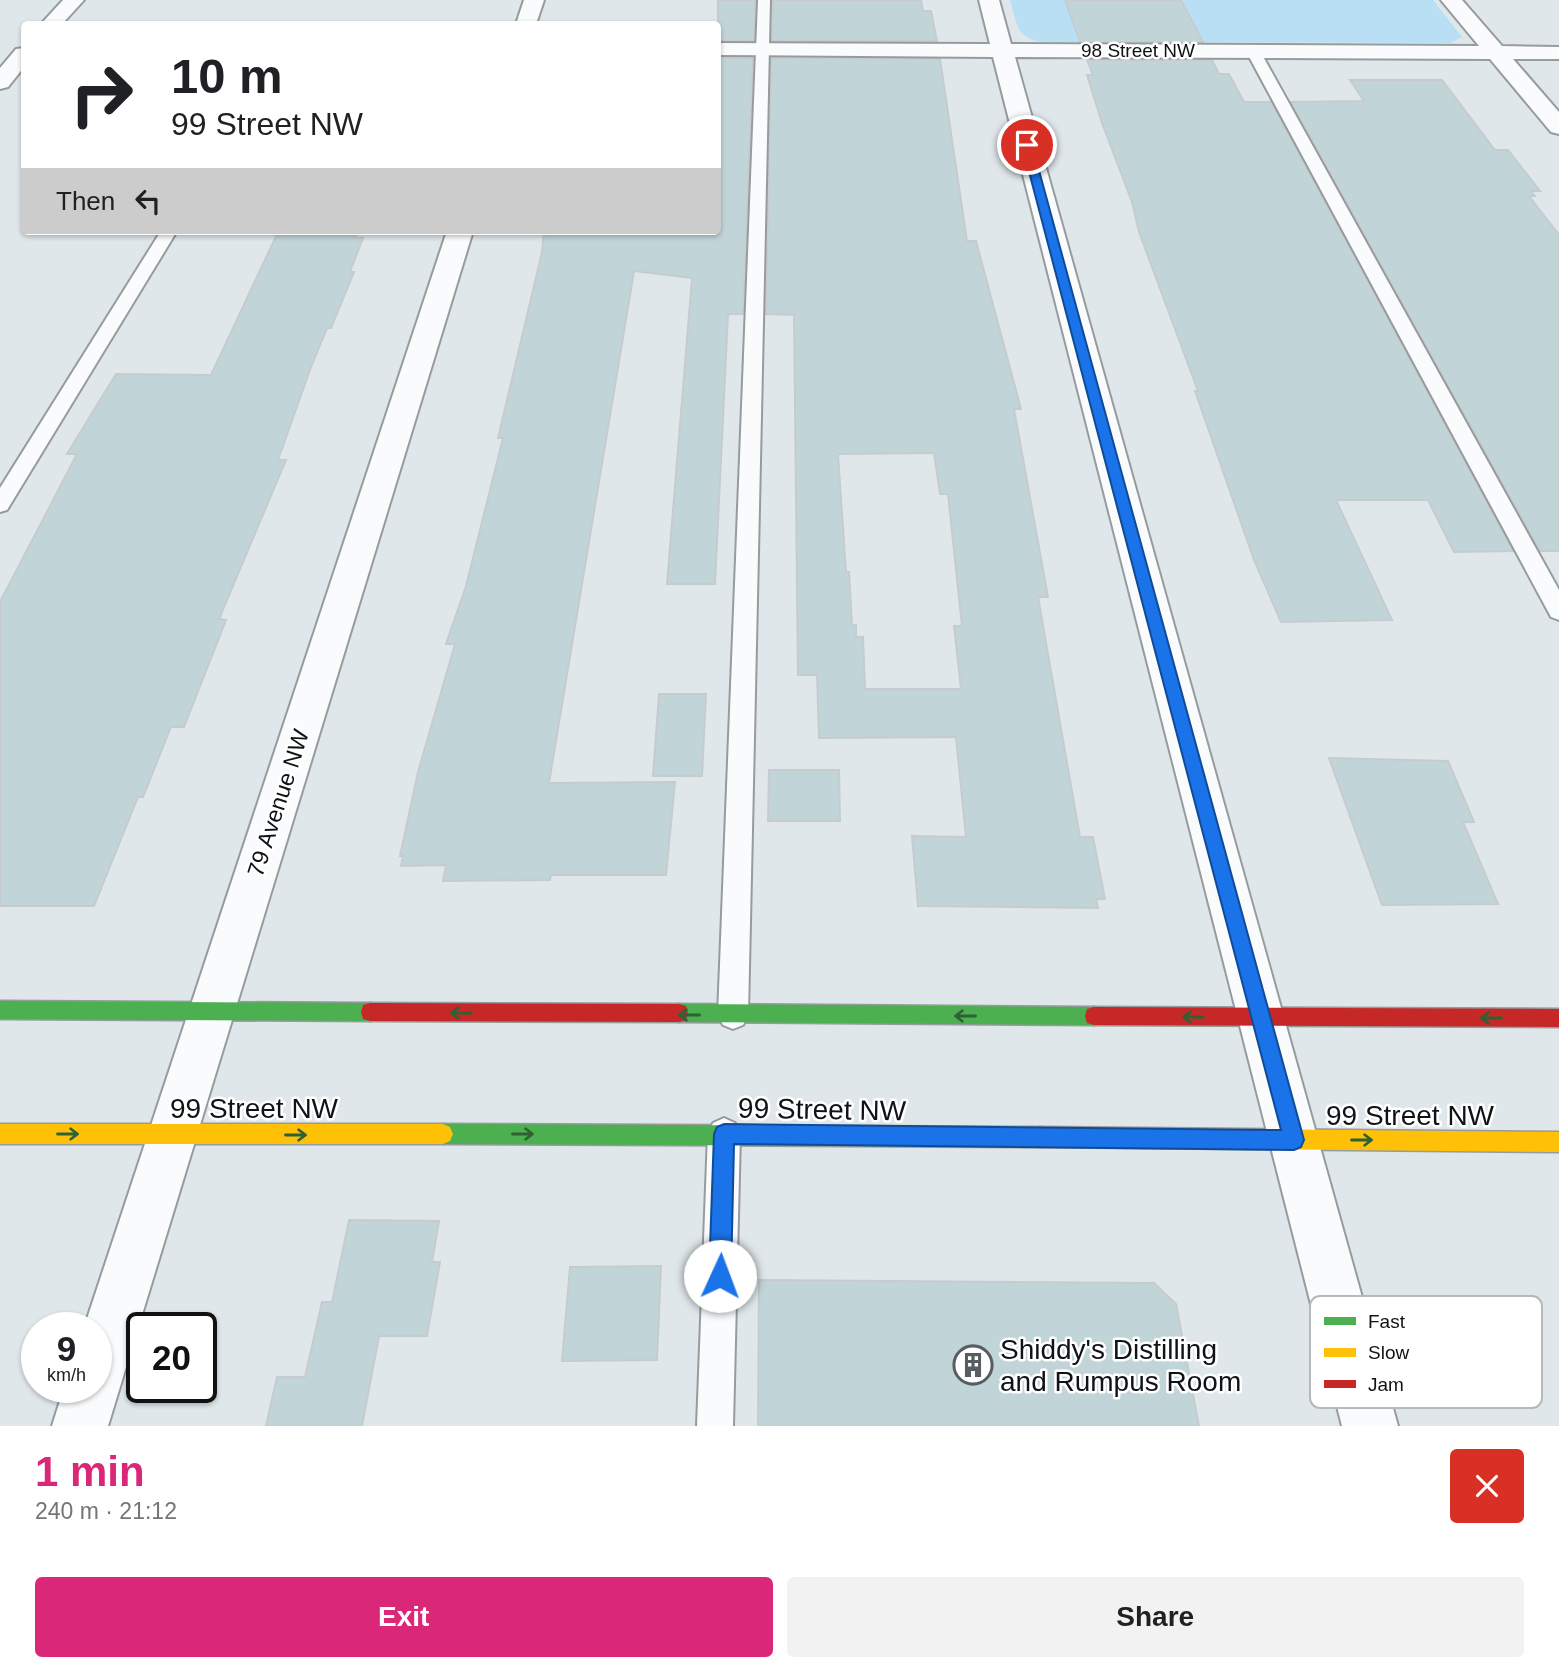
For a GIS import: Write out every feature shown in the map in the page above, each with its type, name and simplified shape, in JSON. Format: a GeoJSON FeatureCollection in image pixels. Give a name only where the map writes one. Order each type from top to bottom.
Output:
{"type":"FeatureCollection","features":[{"type":"Feature","properties":{"kind":"main road"},"geometry":{"type":"LineString","coordinates":[[0,1010],[1559,1018]]}},
{"type":"Feature","properties":{"kind":"main road","name":"99 Street NW"},"geometry":{"type":"LineString","coordinates":[[0,1134],[724,1134],[1559,1142]]}},
{"type":"Feature","properties":{"kind":"street"},"geometry":{"type":"LineString","coordinates":[[54,21],[74,0]]}},
{"type":"Feature","properties":{"kind":"street"},"geometry":{"type":"LineString","coordinates":[[527,21],[534,0]]}},
{"type":"Feature","properties":{"kind":"street"},"geometry":{"type":"LineString","coordinates":[[989,0],[1335,1296]]}},
{"type":"Feature","properties":{"kind":"street"},"geometry":{"type":"LineString","coordinates":[[1451,0],[1559,127]]}},
{"type":"Feature","properties":{"kind":"street"},"geometry":{"type":"LineString","coordinates":[[0,49],[21,49]]}},
{"type":"Feature","properties":{"kind":"street","name":"98 Street NW"},"geometry":{"type":"LineString","coordinates":[[721,49],[1559,52]]}},
{"type":"Feature","properties":{"kind":"street"},"geometry":{"type":"LineString","coordinates":[[0,82],[21,58]]}},
{"type":"Feature","properties":{"kind":"street","name":"79 Avenue NW"},"geometry":{"type":"LineString","coordinates":[[112,1324],[459,235]]}},
{"type":"Feature","properties":{"kind":"street"},"geometry":{"type":"LineString","coordinates":[[80,1426],[87,1403]]}},
{"type":"Feature","properties":{"kind":"street"},"geometry":{"type":"LineString","coordinates":[[1365,1408],[1370,1426]]}},
{"type":"Feature","properties":{"kind":"lane"},"geometry":{"type":"LineString","coordinates":[[733,1015],[764,0]]}},
{"type":"Feature","properties":{"kind":"lane"},"geometry":{"type":"LineString","coordinates":[[1253,51],[1559,611]]}},
{"type":"Feature","properties":{"kind":"lane"},"geometry":{"type":"LineString","coordinates":[[0,505],[167,235]]}},
{"type":"Feature","properties":{"kind":"lane"},"geometry":{"type":"LineString","coordinates":[[715,1426],[724,1134]]}},
{"type":"Feature","properties":{"kind":"shaded area"},"geometry":{"type":"Polygon","coordinates":[[[1010,0],[1433,0],[1462,37],[1450,43],[1043,42],[1034,41],[1023,34],[1016,22],[1010,0]]]}},
{"type":"Feature","properties":{"kind":"building"},"geometry":{"type":"Polygon","coordinates":[[[718,0],[755,0],[754,41],[721,41],[721,21],[718,21],[718,0]]]}},
{"type":"Feature","properties":{"kind":"building"},"geometry":{"type":"Polygon","coordinates":[[[773,0],[921,0],[923,11],[931,11],[937,41],[772,41],[773,0]]]}},
{"type":"Feature","properties":{"kind":"building"},"geometry":{"type":"Polygon","coordinates":[[[1065,0],[1181,0],[1203,42],[1080,42],[1065,0]]]}},
{"type":"Feature","properties":{"kind":"building"},"geometry":{"type":"Polygon","coordinates":[[[721,58],[753,58],[743,314],[728,314],[715,584],[667,584],[692,278],[634,271],[549,783],[675,782],[666,875],[551,875],[550,880],[443,881],[446,865],[401,866],[403,856],[400,856],[418,772],[455,644],[446,644],[466,586],[503,438],[498,438],[542,252],[544,235],[721,235],[721,58]]]}},
{"type":"Feature","properties":{"kind":"building"},"geometry":{"type":"Polygon","coordinates":[[[771,58],[940,59],[967,241],[976,241],[1021,409],[1014,409],[1048,597],[1038,597],[1080,837],[1093,837],[1105,899],[1096,899],[1098,908],[918,906],[912,836],[966,837],[956,737],[819,738],[817,675],[798,675],[794,315],[766,314],[771,58]],[[934,453],[838,454],[852,625],[856,625],[856,637],[863,637],[865,689],[961,689],[954,626],[962,626],[948,494],[940,494],[934,453]]]}},
{"type":"Feature","properties":{"kind":"building"},"geometry":{"type":"Polygon","coordinates":[[[1087,60],[1212,60],[1219,74],[1229,74],[1244,102],[1271,102],[1513,551],[1454,552],[1428,500],[1336,500],[1392,620],[1281,622],[1254,560],[1195,391],[1198,391],[1139,232],[1132,202],[1087,75],[1093,75],[1087,60]]]}},
{"type":"Feature","properties":{"kind":"building"},"geometry":{"type":"Polygon","coordinates":[[[1350,80],[1442,80],[1495,150],[1508,150],[1540,191],[1531,191],[1535,196],[1529,196],[1559,235],[1559,551],[1540,551],[1291,102],[1364,101],[1350,80]]]}},
{"type":"Feature","properties":{"kind":"building"},"geometry":{"type":"Polygon","coordinates":[[[277,235],[356,235],[355,238],[363,238],[350,272],[354,272],[331,328],[327,328],[311,367],[278,460],[286,460],[219,619],[226,620],[184,727],[171,727],[143,797],[138,797],[94,906],[0,906],[0,602],[77,454],[67,454],[116,374],[211,375],[277,235]]]}},
{"type":"Feature","properties":{"kind":"building"},"geometry":{"type":"Polygon","coordinates":[[[659,694],[706,694],[702,776],[653,776],[659,694]]]}},
{"type":"Feature","properties":{"kind":"building"},"geometry":{"type":"Polygon","coordinates":[[[1329,758],[1448,761],[1474,822],[1463,822],[1498,904],[1382,905],[1329,758]]]}},
{"type":"Feature","properties":{"kind":"building"},"geometry":{"type":"Polygon","coordinates":[[[769,770],[839,770],[840,821],[768,821],[769,770]]]}},
{"type":"Feature","properties":{"kind":"building"},"geometry":{"type":"Polygon","coordinates":[[[349,1220],[439,1221],[432,1262],[440,1262],[427,1336],[379,1336],[362,1426],[266,1426],[277,1377],[305,1377],[322,1302],[332,1302],[349,1220]]]}},
{"type":"Feature","properties":{"kind":"building"},"geometry":{"type":"Polygon","coordinates":[[[661,1266],[657,1360],[562,1361],[570,1267],[661,1266]]]}},
{"type":"Feature","properties":{"kind":"building","name":"Shiddy's Distilling and Rumpus Room"},"geometry":{"type":"Polygon","coordinates":[[[759,1280],[1154,1283],[1176,1304],[1199,1426],[758,1426],[759,1280]]]}},
{"type":"Feature","properties":{"kind":"traffic: fast"},"geometry":{"type":"LineString","coordinates":[[0,1010],[370,1012]]}},
{"type":"Feature","properties":{"kind":"traffic: fast"},"geometry":{"type":"LineString","coordinates":[[679,1013],[1094,1016]]}},
{"type":"Feature","properties":{"kind":"traffic: fast"},"geometry":{"type":"LineString","coordinates":[[443,1134],[1040,1137]]}},
{"type":"Feature","properties":{"kind":"traffic: slow"},"geometry":{"type":"LineString","coordinates":[[0,1134],[443,1134]]}},
{"type":"Feature","properties":{"kind":"traffic: slow"},"geometry":{"type":"LineString","coordinates":[[1040,1137],[1559,1142]]}},
{"type":"Feature","properties":{"kind":"traffic: jam"},"geometry":{"type":"LineString","coordinates":[[370,1012],[679,1013]]}},
{"type":"Feature","properties":{"kind":"traffic: jam"},"geometry":{"type":"LineString","coordinates":[[1094,1016],[1559,1018]]}},
{"type":"Feature","properties":{"kind":"place","name":"Shiddy's Distilling and Rumpus Room"},"geometry":{"type":"Point","coordinates":[973,1365]}},
{"type":"Feature","properties":{"kind":"route"},"geometry":{"type":"LineString","coordinates":[[720,1276],[724,1134],[1294,1140],[1027,145]]}}]}
